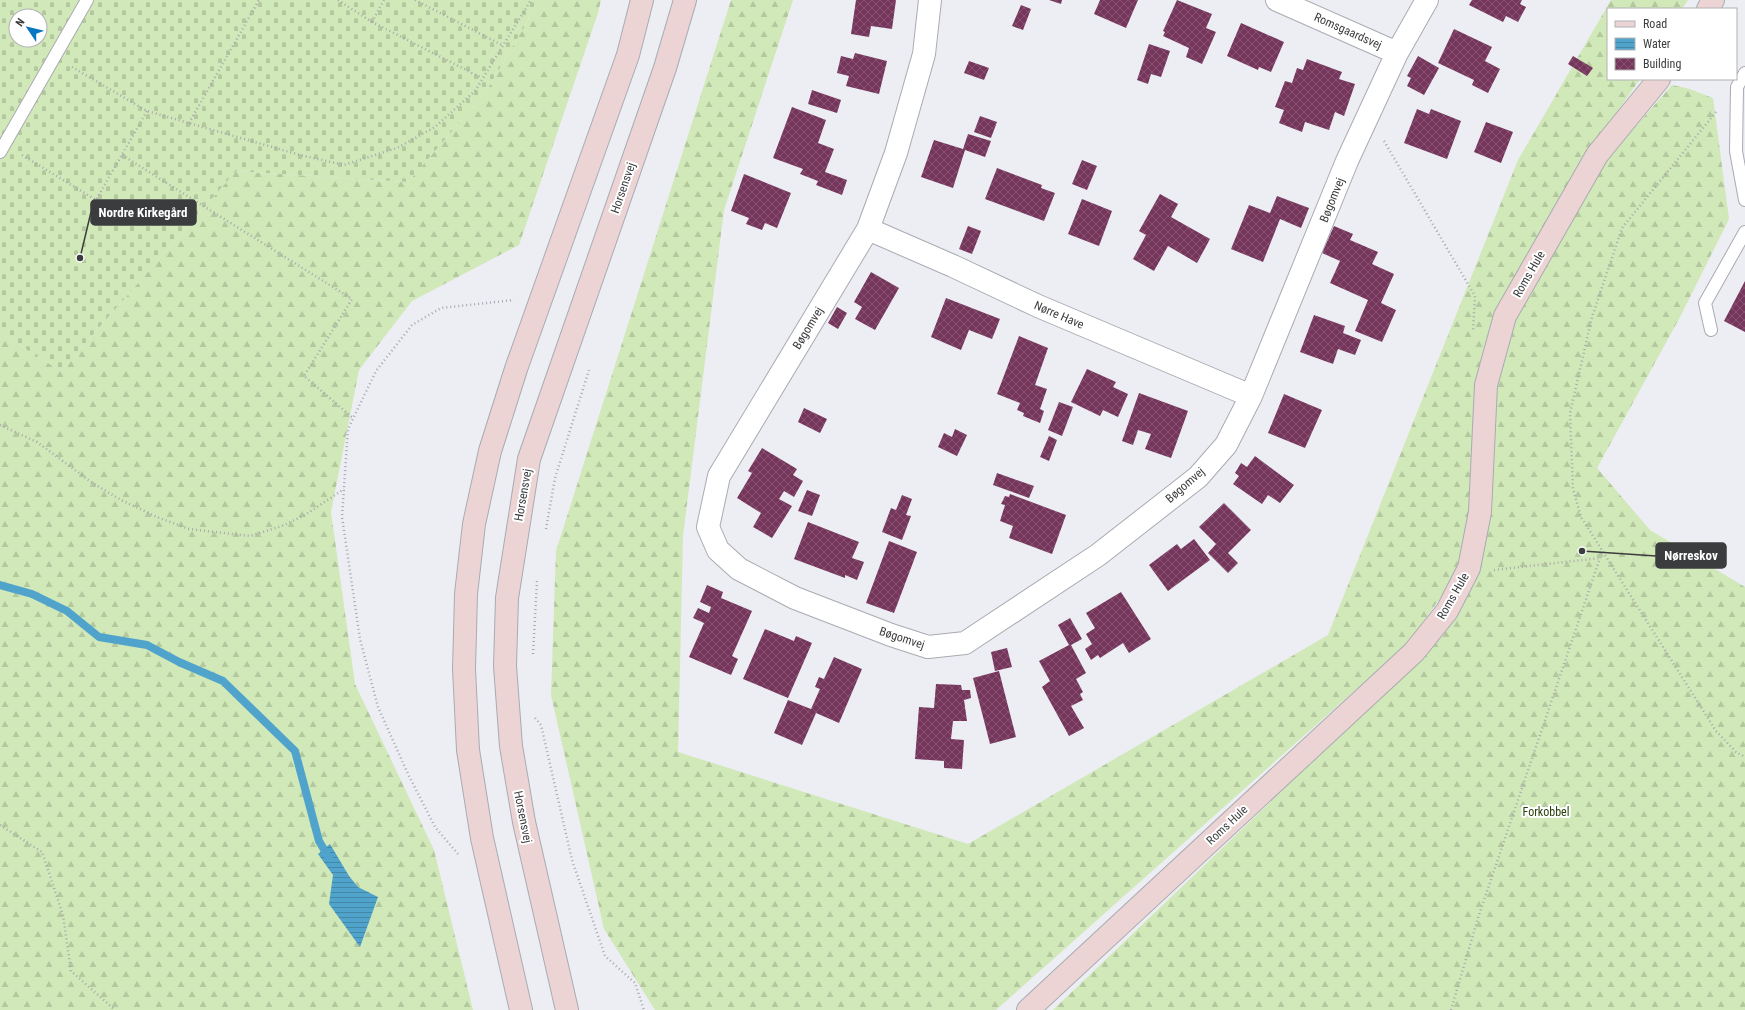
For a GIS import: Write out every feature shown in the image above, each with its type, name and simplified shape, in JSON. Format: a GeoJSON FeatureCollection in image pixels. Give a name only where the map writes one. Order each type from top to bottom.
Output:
{"type":"FeatureCollection","features":[{"type":"Feature","properties":{"kind":"main road"},"geometry":{"type":"LineString","coordinates":[[520,1010],[482,838],[468,750],[464,669],[466,594],[474,524],[490,451],[516,369],[628,55],[642,0]]}},
{"type":"Feature","properties":{"kind":"main road","name":"Horsensvej"},"geometry":{"type":"LineString","coordinates":[[566,1010],[524,822],[511,746],[505,666],[507,598],[529,459],[665,68],[685,0]]}},
{"type":"Feature","properties":{"kind":"main road","name":"Roms Hule"},"geometry":{"type":"LineString","coordinates":[[1028,1010],[1414,652],[1446,611],[1469,568],[1480,512],[1486,384],[1505,316],[1597,155],[1658,80]]}},
{"type":"Feature","properties":{"kind":"street","name":"Bøgomvej"},"geometry":{"type":"LineString","coordinates":[[930,0],[924,54],[896,153],[868,229],[719,476],[708,526],[718,550],[739,569],[795,598],[891,636],[928,647],[965,643],[1098,555],[1198,477],[1226,445],[1251,396],[1347,161],[1397,53],[1427,0]]}},
{"type":"Feature","properties":{"kind":"street","name":"Romsgaardsvej"},"geometry":{"type":"LineString","coordinates":[[1277,0],[1397,53]]}},
{"type":"Feature","properties":{"kind":"street","name":"Nørre Have"},"geometry":{"type":"LineString","coordinates":[[868,229],[953,266],[1038,306],[1251,396]]}},
{"type":"Feature","properties":{"kind":"lane"},"geometry":{"type":"LineString","coordinates":[[2,148],[87,0]]}},
{"type":"Feature","properties":{"kind":"lane"},"geometry":{"type":"LineString","coordinates":[[1745,73],[1737,87],[1736,151],[1745,200]]}},
{"type":"Feature","properties":{"kind":"lane"},"geometry":{"type":"LineString","coordinates":[[1711,330],[1705,303],[1745,232]]}},
{"type":"Feature","properties":{"kind":"path"},"geometry":{"type":"LineString","coordinates":[[189,123],[259,0]]}},
{"type":"Feature","properties":{"kind":"path"},"geometry":{"type":"LineString","coordinates":[[338,0],[372,22],[482,78]]}},
{"type":"Feature","properties":{"kind":"path"},"geometry":{"type":"LineString","coordinates":[[372,22],[384,0]]}},
{"type":"Feature","properties":{"kind":"path"},"geometry":{"type":"LineString","coordinates":[[415,0],[502,45]]}},
{"type":"Feature","properties":{"kind":"path"},"geometry":{"type":"LineString","coordinates":[[55,56],[147,111],[300,155],[344,165],[397,148],[435,127],[475,91],[531,0]]}},
{"type":"Feature","properties":{"kind":"path"},"geometry":{"type":"LineString","coordinates":[[1737,87],[1622,228],[1592,318],[1570,413],[1573,489],[1581,517],[1716,731],[1736,752],[1745,757]]}},
{"type":"Feature","properties":{"kind":"path"},"geometry":{"type":"LineString","coordinates":[[2,148],[96,200],[147,111]]}},
{"type":"Feature","properties":{"kind":"path"},"geometry":{"type":"LineString","coordinates":[[1369,114],[1475,296],[1473,335]]}},
{"type":"Feature","properties":{"kind":"path"},"geometry":{"type":"LineString","coordinates":[[122,155],[352,299],[304,376],[353,418]]}},
{"type":"Feature","properties":{"kind":"path"},"geometry":{"type":"LineString","coordinates":[[461,857],[435,827],[408,774],[378,707],[360,639],[342,517],[348,429],[376,371],[412,325],[441,308],[517,300]]}},
{"type":"Feature","properties":{"kind":"path"},"geometry":{"type":"LineString","coordinates":[[545,533],[555,478],[591,364]]}},
{"type":"Feature","properties":{"kind":"path"},"geometry":{"type":"LineString","coordinates":[[0,425],[37,442],[90,482],[121,500],[157,517],[189,529],[250,536],[282,526],[305,515],[344,489]]}},
{"type":"Feature","properties":{"kind":"path"},"geometry":{"type":"LineString","coordinates":[[1451,1010],[1478,918],[1602,551]]}},
{"type":"Feature","properties":{"kind":"path"},"geometry":{"type":"LineString","coordinates":[[1466,573],[1600,558]]}},
{"type":"Feature","properties":{"kind":"path"},"geometry":{"type":"LineString","coordinates":[[533,660],[537,580]]}},
{"type":"Feature","properties":{"kind":"path"},"geometry":{"type":"LineString","coordinates":[[531,712],[540,725],[572,860],[605,956],[635,984],[644,1010]]}},
{"type":"Feature","properties":{"kind":"path"},"geometry":{"type":"LineString","coordinates":[[0,825],[42,852],[63,915],[71,971],[115,1010]]}},
{"type":"Feature","properties":{"kind":"green space"},"geometry":{"type":"Polygon","coordinates":[[[0,0],[540,0],[485,93],[408,182],[236,171],[61,371],[0,333],[0,0]]]}},
{"type":"Feature","properties":{"kind":"green space"},"geometry":{"type":"Polygon","coordinates":[[[540,0],[601,0],[598,13],[519,245],[412,301],[359,370],[331,512],[355,684],[434,850],[473,1010],[0,1010],[0,333],[61,371],[236,171],[408,182],[485,93],[540,0]]]}},
{"type":"Feature","properties":{"kind":"green space"},"geometry":{"type":"Polygon","coordinates":[[[731,0],[793,0],[724,210],[683,536],[678,752],[968,844],[1328,635],[1518,160],[1611,0],[1688,0],[1683,8],[1607,8],[1607,80],[1639,80],[1586,157],[1490,327],[1480,384],[1475,501],[1462,568],[1407,644],[996,1010],[655,1010],[604,929],[551,695],[556,551],[731,0]]]}},
{"type":"Feature","properties":{"kind":"green space","name":"Forkobbel"},"geometry":{"type":"Polygon","coordinates":[[[1672,85],[1690,89],[1713,98],[1729,219],[1679,319],[1597,468],[1650,530],[1745,587],[1745,1010],[1053,1010],[1424,655],[1476,571],[1492,383],[1511,322],[1606,160],[1672,85]]]}},
{"type":"Feature","properties":{"kind":"water"},"geometry":{"type":"Polygon","coordinates":[[[330,844],[349,876],[358,887],[378,897],[360,947],[329,904],[333,875],[318,854],[330,844]]]}},
{"type":"Feature","properties":{"kind":"building"},"geometry":{"type":"Polygon","coordinates":[[[856,0],[896,0],[892,29],[871,26],[869,37],[851,34],[856,0]]]}},
{"type":"Feature","properties":{"kind":"building"},"geometry":{"type":"Polygon","coordinates":[[[1049,0],[1062,0],[1061,4],[1049,0]]]}},
{"type":"Feature","properties":{"kind":"building"},"geometry":{"type":"Polygon","coordinates":[[[1100,0],[1138,0],[1126,28],[1094,14],[1100,0]]]}},
{"type":"Feature","properties":{"kind":"building"},"geometry":{"type":"Polygon","coordinates":[[[1177,0],[1212,14],[1206,28],[1216,32],[1202,64],[1186,57],[1189,48],[1163,36],[1165,32],[1163,31],[1177,0]]]}},
{"type":"Feature","properties":{"kind":"building"},"geometry":{"type":"Polygon","coordinates":[[[1472,0],[1522,0],[1520,4],[1526,7],[1518,22],[1506,16],[1503,22],[1469,5],[1472,0]]]}},
{"type":"Feature","properties":{"kind":"building"},"geometry":{"type":"Polygon","coordinates":[[[1021,5],[1031,9],[1023,30],[1012,26],[1021,5]]]}},
{"type":"Feature","properties":{"kind":"building"},"geometry":{"type":"Polygon","coordinates":[[[1241,23],[1284,42],[1271,72],[1259,67],[1258,70],[1227,56],[1241,23]]]}},
{"type":"Feature","properties":{"kind":"building"},"geometry":{"type":"Polygon","coordinates":[[[1454,29],[1492,47],[1485,61],[1500,69],[1488,93],[1472,85],[1474,80],[1438,63],[1454,29]]]}},
{"type":"Feature","properties":{"kind":"building"},"geometry":{"type":"Polygon","coordinates":[[[1149,44],[1170,51],[1161,77],[1151,74],[1148,84],[1137,80],[1149,44]]]}},
{"type":"Feature","properties":{"kind":"building"},"geometry":{"type":"Polygon","coordinates":[[[855,53],[887,61],[879,94],[846,86],[849,76],[837,73],[841,56],[853,59],[855,53]]]}},
{"type":"Feature","properties":{"kind":"building"},"geometry":{"type":"Polygon","coordinates":[[[1418,56],[1439,68],[1424,95],[1407,86],[1411,78],[1407,76],[1418,56]]]}},
{"type":"Feature","properties":{"kind":"building"},"geometry":{"type":"Polygon","coordinates":[[[1573,56],[1593,68],[1587,76],[1568,64],[1573,56]]]}},
{"type":"Feature","properties":{"kind":"building"},"geometry":{"type":"Polygon","coordinates":[[[1307,59],[1342,72],[1339,79],[1355,84],[1344,116],[1335,112],[1329,130],[1305,122],[1302,132],[1279,123],[1284,110],[1275,107],[1285,81],[1292,83],[1297,68],[1303,70],[1307,59]]]}},
{"type":"Feature","properties":{"kind":"building"},"geometry":{"type":"Polygon","coordinates":[[[969,61],[989,68],[984,80],[964,73],[969,61]]]}},
{"type":"Feature","properties":{"kind":"building"},"geometry":{"type":"Polygon","coordinates":[[[812,90],[841,100],[837,113],[808,104],[812,90]]]}},
{"type":"Feature","properties":{"kind":"building"},"geometry":{"type":"Polygon","coordinates":[[[792,107],[826,120],[818,143],[834,149],[825,172],[847,180],[842,195],[816,185],[818,181],[800,174],[803,169],[773,158],[792,107]]]}},
{"type":"Feature","properties":{"kind":"building"},"geometry":{"type":"Polygon","coordinates":[[[1417,109],[1429,114],[1431,109],[1461,121],[1447,159],[1404,143],[1417,109]]]}},
{"type":"Feature","properties":{"kind":"building"},"geometry":{"type":"Polygon","coordinates":[[[980,116],[997,122],[991,138],[974,132],[980,116]]]}},
{"type":"Feature","properties":{"kind":"building"},"geometry":{"type":"Polygon","coordinates":[[[1486,122],[1513,132],[1501,163],[1474,152],[1486,122]]]}},
{"type":"Feature","properties":{"kind":"building"},"geometry":{"type":"Polygon","coordinates":[[[968,134],[991,141],[985,157],[965,150],[953,188],[921,177],[934,140],[963,149],[968,134]]]}},
{"type":"Feature","properties":{"kind":"building"},"geometry":{"type":"Polygon","coordinates":[[[1082,160],[1097,166],[1087,190],[1072,184],[1082,160]]]}},
{"type":"Feature","properties":{"kind":"building"},"geometry":{"type":"Polygon","coordinates":[[[997,168],[1042,185],[1041,188],[1055,193],[1044,221],[985,199],[997,168]]]}},
{"type":"Feature","properties":{"kind":"building"},"geometry":{"type":"Polygon","coordinates":[[[744,174],[791,193],[777,228],[765,223],[762,230],[746,224],[749,218],[731,211],[744,174]]]}},
{"type":"Feature","properties":{"kind":"building"},"geometry":{"type":"Polygon","coordinates":[[[1160,194],[1178,204],[1171,217],[1210,239],[1197,263],[1168,246],[1154,271],[1133,259],[1146,235],[1139,231],[1160,194]]]}},
{"type":"Feature","properties":{"kind":"building"},"geometry":{"type":"Polygon","coordinates":[[[1277,196],[1309,208],[1301,228],[1280,219],[1263,262],[1231,249],[1249,205],[1270,213],[1277,196]]]}},
{"type":"Feature","properties":{"kind":"building"},"geometry":{"type":"Polygon","coordinates":[[[1082,199],[1112,211],[1099,246],[1068,234],[1082,199]]]}},
{"type":"Feature","properties":{"kind":"building"},"geometry":{"type":"Polygon","coordinates":[[[968,226],[981,231],[972,254],[959,249],[968,226]]]}},
{"type":"Feature","properties":{"kind":"building"},"geometry":{"type":"Polygon","coordinates":[[[1334,226],[1353,234],[1350,240],[1378,252],[1372,264],[1394,274],[1381,303],[1396,310],[1382,342],[1355,331],[1368,300],[1330,283],[1340,261],[1322,253],[1334,226]]]}},
{"type":"Feature","properties":{"kind":"building"},"geometry":{"type":"Polygon","coordinates":[[[871,272],[899,288],[875,330],[855,319],[862,307],[854,302],[871,272]]]}},
{"type":"Feature","properties":{"kind":"building"},"geometry":{"type":"Polygon","coordinates":[[[1745,281],[1745,332],[1724,321],[1745,281]]]}},
{"type":"Feature","properties":{"kind":"building"},"geometry":{"type":"Polygon","coordinates":[[[946,298],[1000,319],[992,339],[969,330],[961,350],[931,337],[946,298]]]}},
{"type":"Feature","properties":{"kind":"building"},"geometry":{"type":"Polygon","coordinates":[[[837,307],[847,313],[838,329],[828,323],[837,307]]]}},
{"type":"Feature","properties":{"kind":"building"},"geometry":{"type":"Polygon","coordinates":[[[1314,315],[1345,326],[1343,333],[1361,340],[1355,355],[1338,349],[1333,364],[1300,352],[1314,315]]]}},
{"type":"Feature","properties":{"kind":"building"},"geometry":{"type":"Polygon","coordinates":[[[1019,336],[1048,348],[1035,385],[1047,389],[1040,409],[1044,411],[1040,423],[1023,416],[1024,413],[1017,410],[1020,403],[997,394],[1019,336]]]}},
{"type":"Feature","properties":{"kind":"building"},"geometry":{"type":"Polygon","coordinates":[[[1087,369],[1116,382],[1113,387],[1128,394],[1118,417],[1103,410],[1100,416],[1071,402],[1087,369]]]}},
{"type":"Feature","properties":{"kind":"building"},"geometry":{"type":"Polygon","coordinates":[[[1139,393],[1188,411],[1171,458],[1145,449],[1151,434],[1138,430],[1133,445],[1122,441],[1139,393]]]}},
{"type":"Feature","properties":{"kind":"building"},"geometry":{"type":"Polygon","coordinates":[[[1284,394],[1322,410],[1305,448],[1268,433],[1284,394]]]}},
{"type":"Feature","properties":{"kind":"building"},"geometry":{"type":"Polygon","coordinates":[[[1059,402],[1073,407],[1062,436],[1048,430],[1059,402]]]}},
{"type":"Feature","properties":{"kind":"building"},"geometry":{"type":"Polygon","coordinates":[[[804,408],[827,419],[820,433],[798,422],[804,408]]]}},
{"type":"Feature","properties":{"kind":"building"},"geometry":{"type":"Polygon","coordinates":[[[955,429],[967,435],[957,456],[938,447],[944,433],[952,437],[955,429]]]}},
{"type":"Feature","properties":{"kind":"building"},"geometry":{"type":"Polygon","coordinates":[[[1049,436],[1057,440],[1049,461],[1040,457],[1049,436]]]}},
{"type":"Feature","properties":{"kind":"building"},"geometry":{"type":"Polygon","coordinates":[[[762,448],[797,469],[793,475],[803,481],[794,497],[784,491],[779,499],[792,506],[772,538],[753,527],[761,513],[737,498],[752,473],[748,471],[762,448]]]}},
{"type":"Feature","properties":{"kind":"building"},"geometry":{"type":"Polygon","coordinates":[[[1255,456],[1294,485],[1280,503],[1268,495],[1262,504],[1233,484],[1239,476],[1235,473],[1241,463],[1247,467],[1255,456]]]}},
{"type":"Feature","properties":{"kind":"building"},"geometry":{"type":"Polygon","coordinates":[[[997,473],[1034,486],[1029,498],[993,485],[997,473]]]}},
{"type":"Feature","properties":{"kind":"building"},"geometry":{"type":"Polygon","coordinates":[[[807,490],[820,495],[812,516],[798,511],[807,490]]]}},
{"type":"Feature","properties":{"kind":"building"},"geometry":{"type":"Polygon","coordinates":[[[1010,494],[1066,515],[1052,554],[1009,538],[1013,526],[1000,521],[1005,505],[1001,504],[1005,496],[1009,497],[1010,494]]]}},
{"type":"Feature","properties":{"kind":"building"},"geometry":{"type":"Polygon","coordinates":[[[902,495],[912,499],[906,515],[911,516],[902,540],[882,532],[891,508],[896,510],[902,495]]]}},
{"type":"Feature","properties":{"kind":"building"},"geometry":{"type":"Polygon","coordinates":[[[1224,503],[1251,530],[1228,553],[1238,563],[1228,573],[1208,553],[1216,544],[1199,527],[1224,503]]]}},
{"type":"Feature","properties":{"kind":"building"},"geometry":{"type":"Polygon","coordinates":[[[808,522],[859,542],[852,558],[864,562],[857,580],[845,575],[845,578],[794,559],[808,522]]]}},
{"type":"Feature","properties":{"kind":"building"},"geometry":{"type":"Polygon","coordinates":[[[1194,539],[1210,560],[1168,591],[1149,565],[1177,544],[1181,549],[1194,539]]]}},
{"type":"Feature","properties":{"kind":"building"},"geometry":{"type":"Polygon","coordinates":[[[889,541],[917,552],[894,613],[866,603],[889,541]]]}},
{"type":"Feature","properties":{"kind":"building"},"geometry":{"type":"Polygon","coordinates":[[[707,585],[723,592],[721,598],[752,611],[732,656],[738,659],[731,675],[689,657],[704,623],[693,618],[698,608],[709,613],[711,607],[700,602],[707,585]]]}},
{"type":"Feature","properties":{"kind":"building"},"geometry":{"type":"Polygon","coordinates":[[[1121,592],[1151,639],[1129,653],[1123,643],[1100,658],[1098,655],[1091,660],[1085,649],[1092,644],[1086,634],[1095,628],[1086,613],[1121,592]]]}},
{"type":"Feature","properties":{"kind":"building"},"geometry":{"type":"Polygon","coordinates":[[[1070,618],[1082,639],[1071,645],[1086,673],[1076,679],[1083,692],[1080,694],[1083,700],[1071,706],[1084,728],[1069,736],[1042,687],[1050,681],[1039,661],[1069,645],[1058,625],[1070,618]]]}},
{"type":"Feature","properties":{"kind":"building"},"geometry":{"type":"Polygon","coordinates":[[[765,629],[794,641],[796,636],[812,643],[788,698],[743,679],[765,629]]]}},
{"type":"Feature","properties":{"kind":"building"},"geometry":{"type":"Polygon","coordinates":[[[1007,648],[1012,667],[995,671],[991,652],[1007,648]]]}},
{"type":"Feature","properties":{"kind":"building"},"geometry":{"type":"Polygon","coordinates":[[[834,657],[862,669],[839,723],[816,713],[802,745],[774,733],[788,700],[811,709],[820,689],[815,687],[819,677],[824,679],[834,657]]]}},
{"type":"Feature","properties":{"kind":"building"},"geometry":{"type":"Polygon","coordinates":[[[999,671],[1016,737],[990,744],[973,678],[999,671]]]}},
{"type":"Feature","properties":{"kind":"building"},"geometry":{"type":"Polygon","coordinates":[[[936,684],[961,685],[962,690],[970,690],[971,698],[964,700],[967,721],[953,721],[951,739],[964,740],[962,769],[944,768],[944,761],[915,759],[919,707],[934,708],[936,684]]]}},
{"type":"Feature","properties":{"kind":"waterway"},"geometry":{"type":"LineString","coordinates":[[0,585],[32,594],[67,611],[99,637],[147,645],[179,662],[223,681],[295,751],[319,841],[329,858]]}},
{"type":"Feature","properties":{"kind":"place","name":"Nordre Kirkegård"},"geometry":{"type":"Point","coordinates":[80,258]}},
{"type":"Feature","properties":{"kind":"place","name":"Nørreskov"},"geometry":{"type":"Point","coordinates":[1582,551]}}]}
